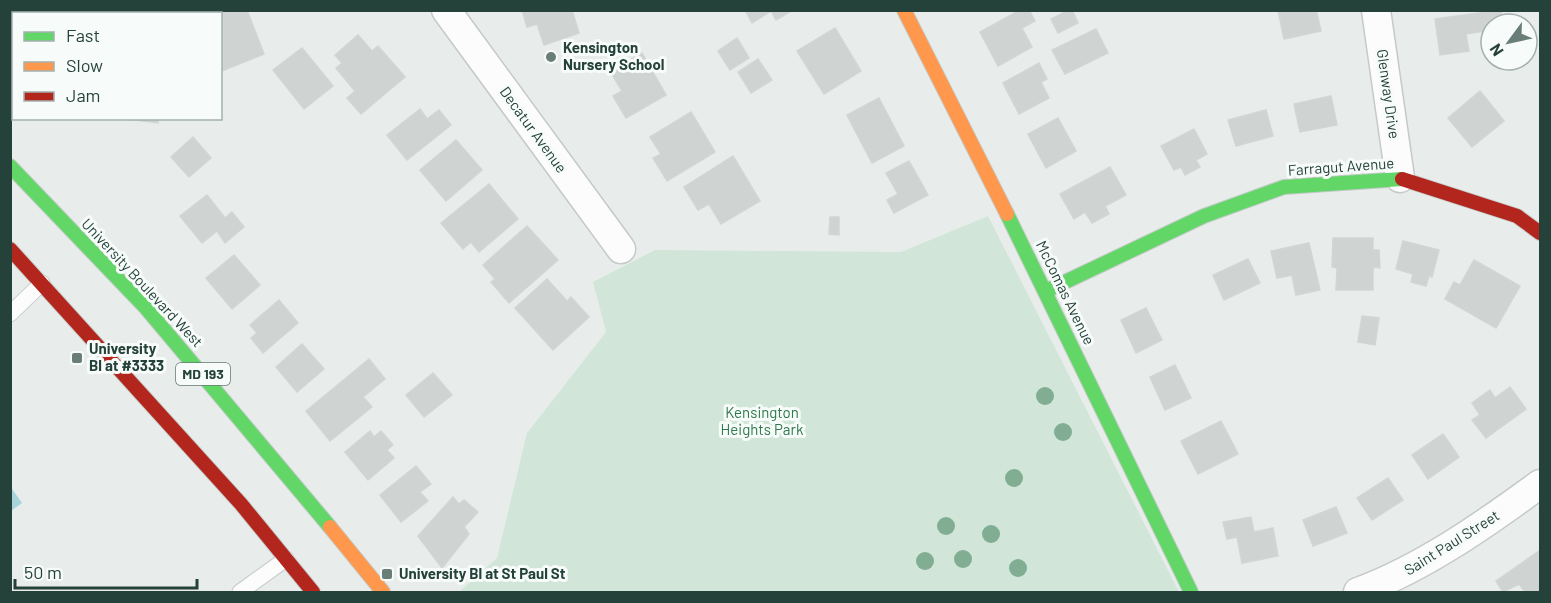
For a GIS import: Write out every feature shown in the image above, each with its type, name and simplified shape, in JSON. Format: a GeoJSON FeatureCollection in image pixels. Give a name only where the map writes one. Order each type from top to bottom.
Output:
{"type":"FeatureCollection","features":[{"type":"Feature","properties":{"kind":"street","name":"Decatur Avenue"},"geometry":{"type":"LineString","coordinates":[[446,10],[621,249]]}},
{"type":"Feature","properties":{"kind":"street","name":"McComas Avenue"},"geometry":{"type":"LineString","coordinates":[[904,10],[1046,291],[1191,592]]}},
{"type":"Feature","properties":{"kind":"street","name":"Glenway Drive"},"geometry":{"type":"LineString","coordinates":[[1376,10],[1400,178]]}},
{"type":"Feature","properties":{"kind":"street","name":"University Boulevard West"},"geometry":{"type":"LineString","coordinates":[[10,166],[146,308],[223,397],[383,592]]}},
{"type":"Feature","properties":{"kind":"street","name":"Farragut Avenue"},"geometry":{"type":"LineString","coordinates":[[1046,291],[1204,216],[1284,187],[1400,178],[1516,216],[1540,233]]}},
{"type":"Feature","properties":{"kind":"street"},"geometry":{"type":"LineString","coordinates":[[10,249],[241,504],[312,592]]}},
{"type":"Feature","properties":{"kind":"street","name":"Saint Paul Street"},"geometry":{"type":"LineString","coordinates":[[1358,592],[1399,586],[1540,484]]}},
{"type":"Feature","properties":{"kind":"lane"},"geometry":{"type":"LineString","coordinates":[[10,314],[42,283]]}},
{"type":"Feature","properties":{"kind":"lane"},"geometry":{"type":"LineString","coordinates":[[240,592],[286,559]]}},
{"type":"Feature","properties":{"kind":"green space","name":"Kensington Heights Park"},"geometry":{"type":"Polygon","coordinates":[[[988,216],[1179,592],[459,592],[497,558],[527,433],[606,332],[593,282],[655,250],[901,252],[988,216]]]}},
{"type":"Feature","properties":{"kind":"water"},"geometry":{"type":"Polygon","coordinates":[[[10,486],[22,503],[11,511],[10,511],[10,486]]]}},
{"type":"Feature","properties":{"kind":"building"},"geometry":{"type":"Polygon","coordinates":[[[69,10],[109,10],[109,12],[69,12],[69,10]]]}},
{"type":"Feature","properties":{"kind":"building"},"geometry":{"type":"Polygon","coordinates":[[[228,10],[247,10],[264,54],[222,71],[222,13],[228,10]]]}},
{"type":"Feature","properties":{"kind":"building","name":"Kensington Nursery School"},"geometry":{"type":"Polygon","coordinates":[[[522,10],[572,10],[579,33],[544,45],[537,24],[527,27],[522,10]]]}},
{"type":"Feature","properties":{"kind":"building"},"geometry":{"type":"Polygon","coordinates":[[[745,10],[793,10],[776,20],[771,11],[752,23],[745,10]]]}},
{"type":"Feature","properties":{"kind":"building"},"geometry":{"type":"Polygon","coordinates":[[[1020,10],[1029,10],[1035,21],[1022,28],[1032,47],[998,66],[980,32],[1020,10]]]}},
{"type":"Feature","properties":{"kind":"building"},"geometry":{"type":"Polygon","coordinates":[[[1072,10],[1078,23],[1058,33],[1051,19],[1072,10]]]}},
{"type":"Feature","properties":{"kind":"building"},"geometry":{"type":"Polygon","coordinates":[[[1278,10],[1316,10],[1321,31],[1284,39],[1278,10]]]}},
{"type":"Feature","properties":{"kind":"building"},"geometry":{"type":"Polygon","coordinates":[[[1479,13],[1479,32],[1466,34],[1469,51],[1440,55],[1435,19],[1479,13]]]}},
{"type":"Feature","properties":{"kind":"building"},"geometry":{"type":"Polygon","coordinates":[[[835,28],[861,71],[824,94],[797,51],[835,28]]]}},
{"type":"Feature","properties":{"kind":"building"},"geometry":{"type":"Polygon","coordinates":[[[1096,29],[1108,53],[1065,74],[1052,50],[1096,29]]]}},
{"type":"Feature","properties":{"kind":"building"},"geometry":{"type":"Polygon","coordinates":[[[358,35],[372,51],[378,46],[405,77],[361,114],[347,98],[355,91],[336,68],[342,63],[335,55],[358,35]]]}},
{"type":"Feature","properties":{"kind":"building"},"geometry":{"type":"Polygon","coordinates":[[[737,38],[749,58],[730,70],[718,51],[737,38]]]}},
{"type":"Feature","properties":{"kind":"building"},"geometry":{"type":"Polygon","coordinates":[[[302,48],[333,86],[304,109],[273,70],[302,48]]]}},
{"type":"Feature","properties":{"kind":"building"},"geometry":{"type":"Polygon","coordinates":[[[642,53],[666,95],[626,118],[613,96],[622,91],[610,71],[642,53]]]}},
{"type":"Feature","properties":{"kind":"building"},"geometry":{"type":"Polygon","coordinates":[[[758,59],[772,80],[751,93],[738,72],[758,59]]]}},
{"type":"Feature","properties":{"kind":"building"},"geometry":{"type":"Polygon","coordinates":[[[1039,63],[1047,79],[1041,82],[1049,98],[1019,114],[1003,83],[1039,63]]]}},
{"type":"Feature","properties":{"kind":"building"},"geometry":{"type":"Polygon","coordinates":[[[1480,91],[1504,121],[1472,147],[1448,118],[1480,91]]]}},
{"type":"Feature","properties":{"kind":"building"},"geometry":{"type":"Polygon","coordinates":[[[1331,96],[1337,125],[1300,132],[1294,104],[1331,96]]]}},
{"type":"Feature","properties":{"kind":"building"},"geometry":{"type":"Polygon","coordinates":[[[879,98],[904,146],[872,163],[847,115],[879,98]]]}},
{"type":"Feature","properties":{"kind":"building"},"geometry":{"type":"Polygon","coordinates":[[[420,109],[427,119],[439,110],[451,125],[407,160],[387,135],[420,109]]]}},
{"type":"Feature","properties":{"kind":"building"},"geometry":{"type":"Polygon","coordinates":[[[1266,110],[1273,136],[1236,146],[1228,120],[1266,110]]]}},
{"type":"Feature","properties":{"kind":"building"},"geometry":{"type":"Polygon","coordinates":[[[691,112],[715,152],[667,181],[653,158],[661,154],[650,137],[691,112]]]}},
{"type":"Feature","properties":{"kind":"building"},"geometry":{"type":"Polygon","coordinates":[[[1058,118],[1076,151],[1046,168],[1028,134],[1058,118]]]}},
{"type":"Feature","properties":{"kind":"building"},"geometry":{"type":"Polygon","coordinates":[[[135,120],[158,120],[158,123],[135,120]]]}},
{"type":"Feature","properties":{"kind":"building"},"geometry":{"type":"Polygon","coordinates":[[[1194,129],[1207,154],[1196,160],[1200,167],[1185,175],[1181,167],[1174,170],[1161,146],[1194,129]]]}},
{"type":"Feature","properties":{"kind":"building"},"geometry":{"type":"Polygon","coordinates":[[[193,137],[211,158],[189,177],[171,157],[193,137]]]}},
{"type":"Feature","properties":{"kind":"building"},"geometry":{"type":"Polygon","coordinates":[[[456,140],[482,170],[446,201],[420,170],[456,140]]]}},
{"type":"Feature","properties":{"kind":"building"},"geometry":{"type":"Polygon","coordinates":[[[733,156],[760,201],[721,224],[709,204],[698,210],[684,187],[733,156]]]}},
{"type":"Feature","properties":{"kind":"building"},"geometry":{"type":"Polygon","coordinates":[[[909,161],[928,195],[894,213],[887,200],[898,194],[886,173],[909,161]]]}},
{"type":"Feature","properties":{"kind":"building"},"geometry":{"type":"Polygon","coordinates":[[[1110,167],[1126,195],[1105,206],[1109,214],[1092,223],[1085,212],[1074,219],[1060,194],[1110,167]]]}},
{"type":"Feature","properties":{"kind":"building"},"geometry":{"type":"Polygon","coordinates":[[[489,184],[518,219],[479,252],[471,242],[463,249],[441,223],[489,184]]]}},
{"type":"Feature","properties":{"kind":"building"},"geometry":{"type":"Polygon","coordinates":[[[207,195],[225,218],[232,212],[244,227],[225,243],[217,231],[202,243],[180,216],[207,195]]]}},
{"type":"Feature","properties":{"kind":"building"},"geometry":{"type":"Polygon","coordinates":[[[830,217],[839,217],[839,235],[829,234],[830,217]]]}},
{"type":"Feature","properties":{"kind":"building"},"geometry":{"type":"Polygon","coordinates":[[[527,226],[558,260],[509,303],[491,282],[495,279],[483,265],[527,226]]]}},
{"type":"Feature","properties":{"kind":"building"},"geometry":{"type":"Polygon","coordinates":[[[1333,238],[1373,238],[1373,250],[1379,250],[1380,268],[1373,267],[1373,290],[1336,290],[1337,268],[1332,267],[1333,238]]]}},
{"type":"Feature","properties":{"kind":"building"},"geometry":{"type":"Polygon","coordinates":[[[1403,241],[1439,250],[1432,277],[1429,276],[1426,286],[1411,282],[1413,274],[1396,269],[1403,241]]]}},
{"type":"Feature","properties":{"kind":"building"},"geometry":{"type":"Polygon","coordinates":[[[1309,243],[1320,290],[1296,295],[1292,275],[1277,278],[1271,251],[1309,243]]]}},
{"type":"Feature","properties":{"kind":"building"},"geometry":{"type":"Polygon","coordinates":[[[234,255],[260,285],[232,309],[206,278],[234,255]]]}},
{"type":"Feature","properties":{"kind":"building"},"geometry":{"type":"Polygon","coordinates":[[[1248,259],[1260,283],[1224,300],[1213,275],[1248,259]]]}},
{"type":"Feature","properties":{"kind":"building"},"geometry":{"type":"Polygon","coordinates":[[[1474,260],[1520,286],[1496,328],[1445,299],[1454,282],[1460,285],[1474,260]]]}},
{"type":"Feature","properties":{"kind":"building"},"geometry":{"type":"Polygon","coordinates":[[[547,279],[567,301],[571,297],[589,317],[553,350],[515,308],[547,279]]]}},
{"type":"Feature","properties":{"kind":"building"},"geometry":{"type":"Polygon","coordinates":[[[279,300],[298,323],[263,353],[251,338],[257,333],[250,325],[279,300]]]}},
{"type":"Feature","properties":{"kind":"building"},"geometry":{"type":"Polygon","coordinates":[[[1146,308],[1162,340],[1136,353],[1121,320],[1146,308]]]}},
{"type":"Feature","properties":{"kind":"building"},"geometry":{"type":"Polygon","coordinates":[[[1362,316],[1379,318],[1375,345],[1358,342],[1362,316]]]}},
{"type":"Feature","properties":{"kind":"building"},"geometry":{"type":"Polygon","coordinates":[[[302,344],[324,369],[297,392],[276,367],[302,344]]]}},
{"type":"Feature","properties":{"kind":"building"},"geometry":{"type":"Polygon","coordinates":[[[369,359],[385,379],[363,397],[372,407],[330,441],[306,411],[369,359]]]}},
{"type":"Feature","properties":{"kind":"building"},"geometry":{"type":"Polygon","coordinates":[[[1175,365],[1191,398],[1165,410],[1150,377],[1175,365]]]}},
{"type":"Feature","properties":{"kind":"building"},"geometry":{"type":"Polygon","coordinates":[[[433,373],[452,395],[424,417],[406,395],[433,373]]]}},
{"type":"Feature","properties":{"kind":"building"},"geometry":{"type":"Polygon","coordinates":[[[1510,387],[1526,409],[1486,438],[1472,420],[1480,415],[1472,403],[1490,390],[1495,398],[1510,387]]]}},
{"type":"Feature","properties":{"kind":"building"},"geometry":{"type":"Polygon","coordinates":[[[1221,421],[1238,454],[1198,474],[1181,441],[1221,421]]]}},
{"type":"Feature","properties":{"kind":"building"},"geometry":{"type":"Polygon","coordinates":[[[370,431],[374,437],[381,431],[393,445],[387,450],[394,458],[368,480],[345,452],[370,431]]]}},
{"type":"Feature","properties":{"kind":"building"},"geometry":{"type":"Polygon","coordinates":[[[1443,434],[1459,457],[1428,479],[1412,455],[1443,434]]]}},
{"type":"Feature","properties":{"kind":"building"},"geometry":{"type":"Polygon","coordinates":[[[416,466],[431,484],[420,492],[428,501],[401,522],[380,495],[416,466]]]}},
{"type":"Feature","properties":{"kind":"building"},"geometry":{"type":"Polygon","coordinates":[[[1388,478],[1403,500],[1372,520],[1357,498],[1388,478]]]}},
{"type":"Feature","properties":{"kind":"building"},"geometry":{"type":"Polygon","coordinates":[[[453,497],[459,504],[464,500],[478,512],[464,527],[469,534],[442,568],[418,536],[453,497]]]}},
{"type":"Feature","properties":{"kind":"building"},"geometry":{"type":"Polygon","coordinates":[[[1336,507],[1347,533],[1313,546],[1303,520],[1336,507]]]}},
{"type":"Feature","properties":{"kind":"building"},"geometry":{"type":"Polygon","coordinates":[[[1251,517],[1254,532],[1273,528],[1278,556],[1242,563],[1237,537],[1227,539],[1223,522],[1251,517]]]}},
{"type":"Feature","properties":{"kind":"building"},"geometry":{"type":"Polygon","coordinates":[[[1539,551],[1540,592],[1525,592],[1519,584],[1503,592],[1496,581],[1539,551]]]}},
{"type":"Feature","properties":{"kind":"traffic: fast"},"geometry":{"type":"LineString","coordinates":[[10,166],[146,308],[330,527]]}},
{"type":"Feature","properties":{"kind":"traffic: fast"},"geometry":{"type":"LineString","coordinates":[[1046,291],[1204,216],[1284,187],[1402,179]]}},
{"type":"Feature","properties":{"kind":"traffic: fast"},"geometry":{"type":"LineString","coordinates":[[1007,214],[1191,592]]}},
{"type":"Feature","properties":{"kind":"traffic: slow"},"geometry":{"type":"LineString","coordinates":[[904,10],[1007,214]]}},
{"type":"Feature","properties":{"kind":"traffic: slow"},"geometry":{"type":"LineString","coordinates":[[330,527],[383,592]]}},
{"type":"Feature","properties":{"kind":"traffic: jam"},"geometry":{"type":"LineString","coordinates":[[1402,179],[1517,216],[1540,233]]}},
{"type":"Feature","properties":{"kind":"traffic: jam"},"geometry":{"type":"LineString","coordinates":[[10,249],[241,504],[313,592]]}},
{"type":"Feature","properties":{"kind":"place","name":"Kensington Nursery School"},"geometry":{"type":"Point","coordinates":[551,57]}},
{"type":"Feature","properties":{"kind":"place","name":"University Bl at #3333"},"geometry":{"type":"Point","coordinates":[77,358]}},
{"type":"Feature","properties":{"kind":"place","name":"University Bl at St Paul St"},"geometry":{"type":"Point","coordinates":[387,574]}}]}
